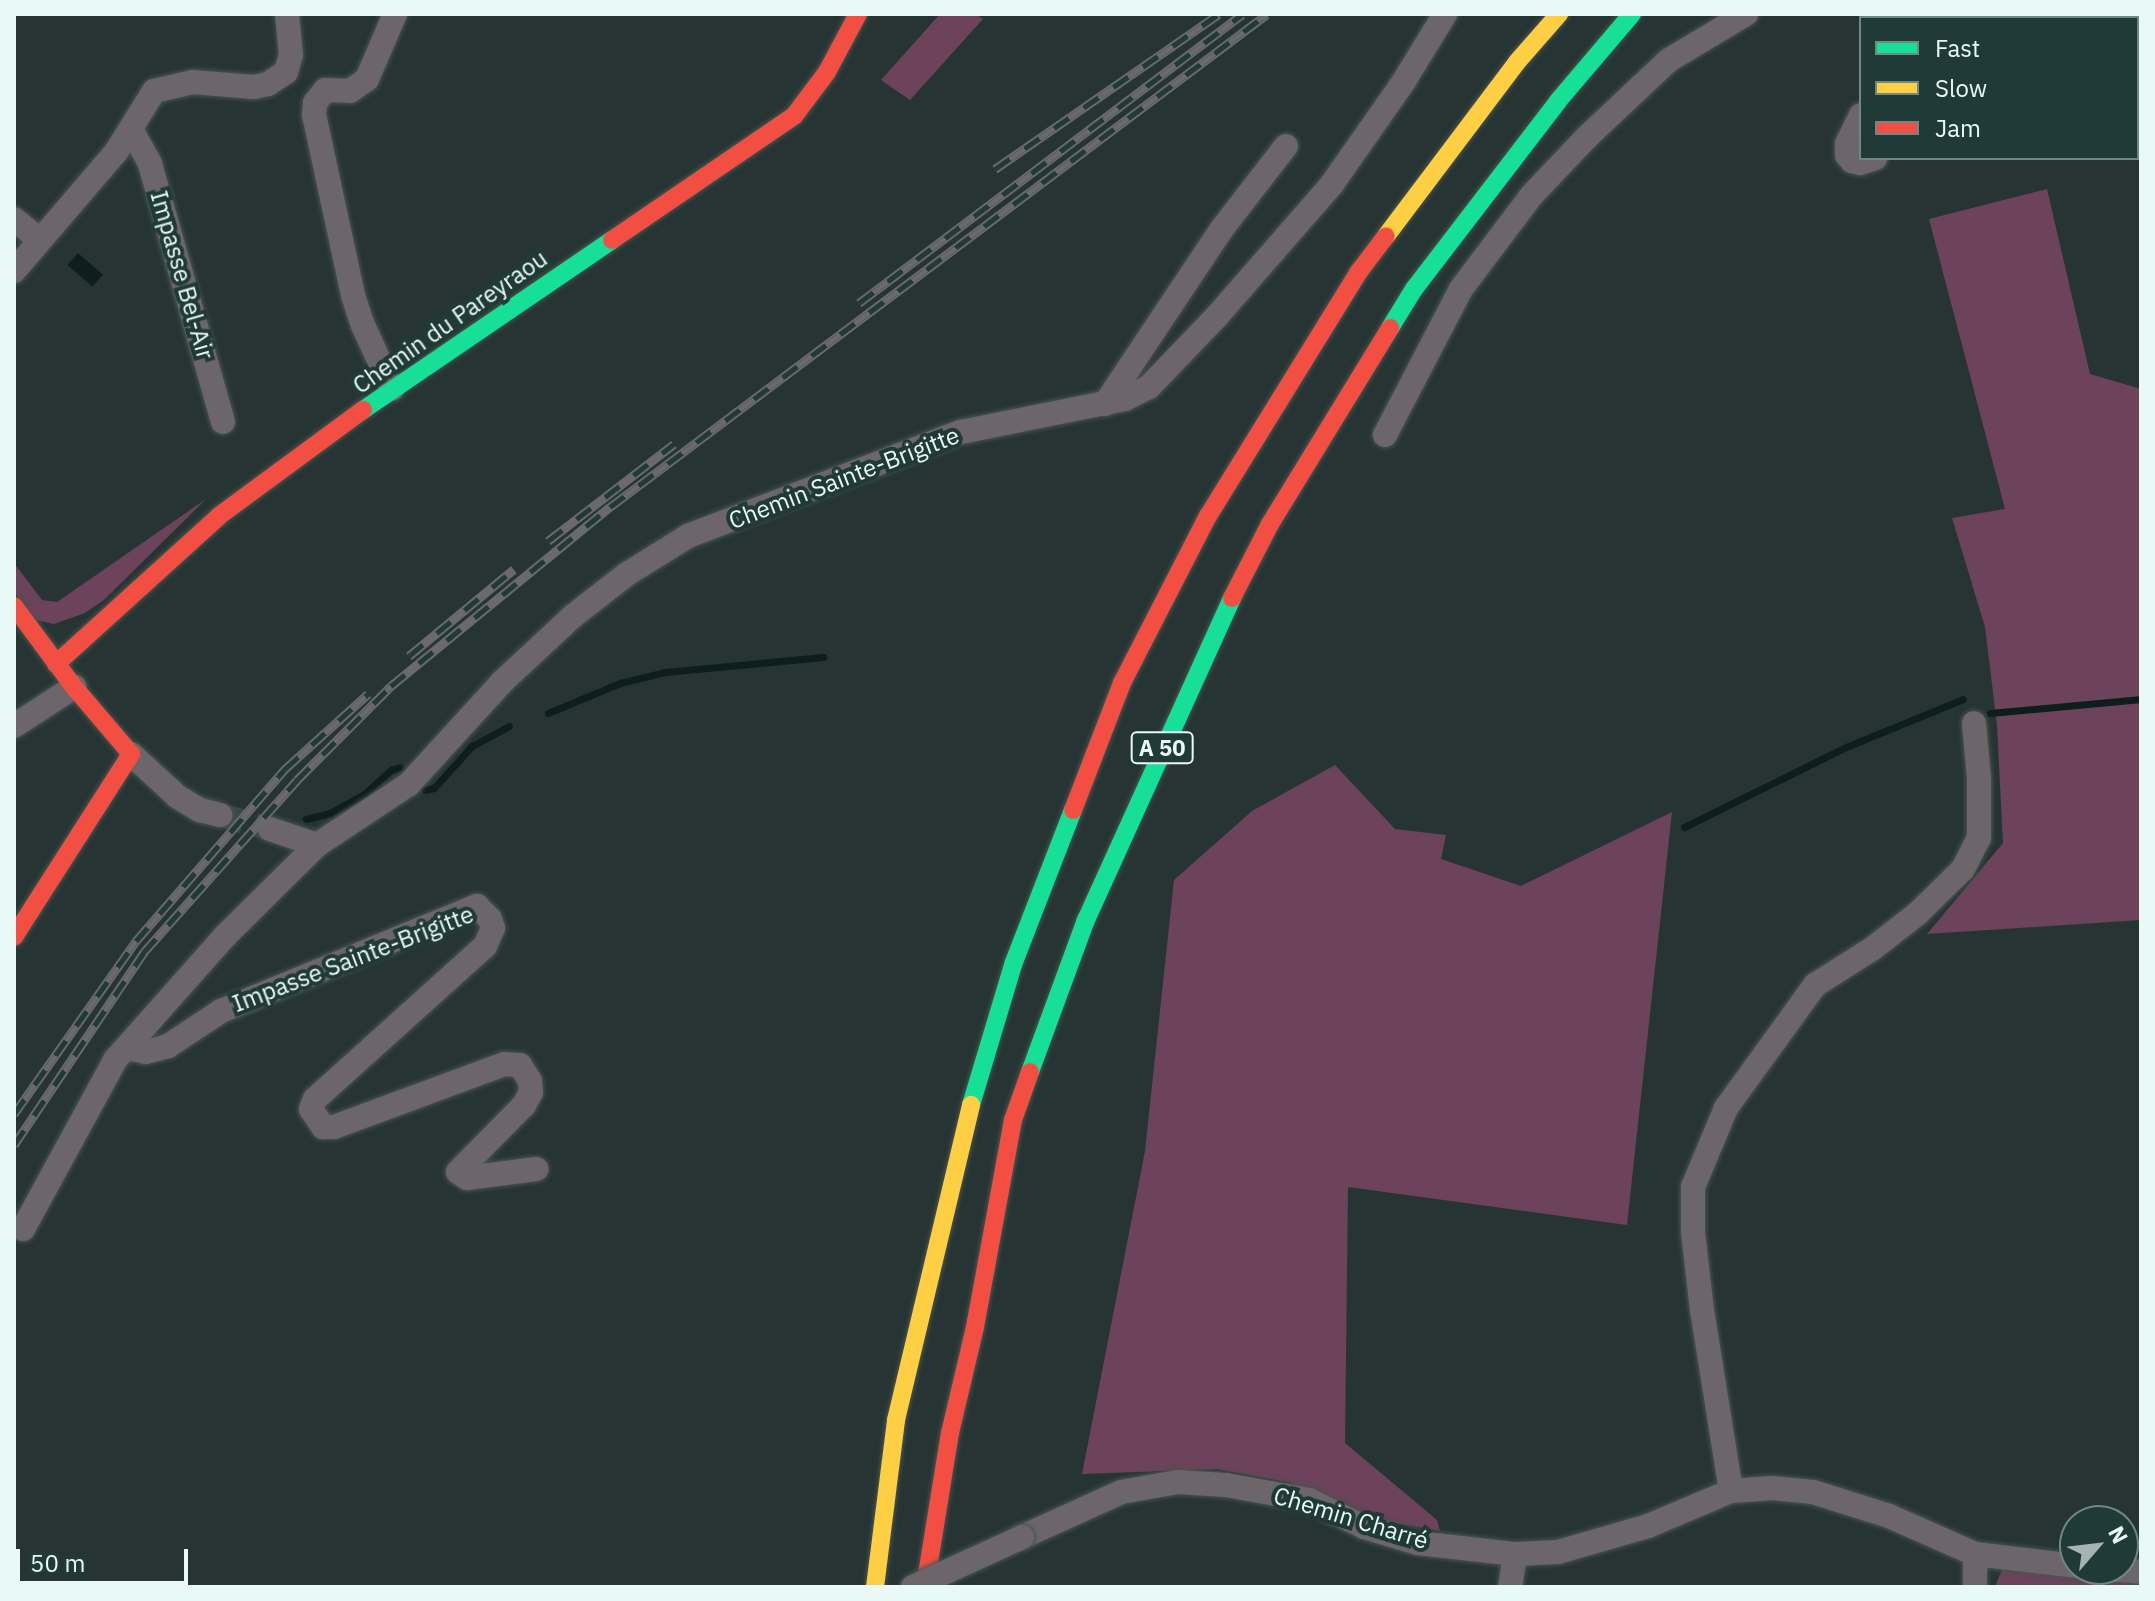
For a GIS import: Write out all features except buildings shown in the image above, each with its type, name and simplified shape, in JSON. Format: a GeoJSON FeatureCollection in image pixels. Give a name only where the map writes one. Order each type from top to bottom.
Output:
{"type":"FeatureCollection","features":[{"type":"Feature","properties":{"kind":"main road","name":"Chemin du Pareyraou"},"geometry":{"type":"LineString","coordinates":[[56,664],[219,516],[392,389],[794,116],[827,72],[858,14]]}},
{"type":"Feature","properties":{"kind":"main road","name":"A 50"},"geometry":{"type":"LineString","coordinates":[[875,1587],[896,1420],[973,1095],[1014,962],[1122,683],[1208,516],[1358,273],[1517,62],[1559,14]]}},
{"type":"Feature","properties":{"kind":"main road","name":"A 50"},"geometry":{"type":"LineString","coordinates":[[925,1587],[950,1433],[975,1327],[1013,1120],[1086,920],[1209,643],[1270,524],[1406,302],[1558,101],[1632,14]]}},
{"type":"Feature","properties":{"kind":"main road"},"geometry":{"type":"LineString","coordinates":[[14,606],[74,687],[131,754],[14,937]]}},
{"type":"Feature","properties":{"kind":"street"},"geometry":{"type":"LineString","coordinates":[[14,271],[132,131],[150,96],[163,86],[192,82],[254,87],[278,79],[290,64],[287,14]]}},
{"type":"Feature","properties":{"kind":"street"},"geometry":{"type":"LineString","coordinates":[[392,389],[353,295],[314,115],[315,103],[325,90],[350,91],[367,79],[395,14]]}},
{"type":"Feature","properties":{"kind":"street","name":"Chemin Sainte-Brigitte"},"geometry":{"type":"LineString","coordinates":[[23,1229],[70,1137],[126,1048],[225,936],[317,845],[409,784],[502,682],[573,616],[627,574],[688,536],[961,432],[1105,404],[1125,399],[1149,387],[1217,316],[1332,184],[1404,81],[1445,14]]}},
{"type":"Feature","properties":{"kind":"street"},"geometry":{"type":"LineString","coordinates":[[1385,435],[1461,289],[1531,196],[1587,137],[1669,60],[1746,14]]}},
{"type":"Feature","properties":{"kind":"street"},"geometry":{"type":"LineString","coordinates":[[1859,119],[1847,144],[1847,155],[1859,158]]}},
{"type":"Feature","properties":{"kind":"street","name":"Impasse Bel-Air"},"geometry":{"type":"LineString","coordinates":[[132,131],[150,164],[223,422]]}},
{"type":"Feature","properties":{"kind":"street"},"geometry":{"type":"LineString","coordinates":[[1105,404],[1221,230],[1286,146]]}},
{"type":"Feature","properties":{"kind":"street"},"geometry":{"type":"LineString","coordinates":[[14,219],[40,240]]}},
{"type":"Feature","properties":{"kind":"street"},"geometry":{"type":"LineString","coordinates":[[14,726],[74,687]]}},
{"type":"Feature","properties":{"kind":"street"},"geometry":{"type":"LineString","coordinates":[[1731,1491],[1702,1310],[1693,1232],[1693,1187],[1726,1108],[1815,985],[1895,932],[1963,869],[1979,838],[1979,778],[1974,723]]}},
{"type":"Feature","properties":{"kind":"street"},"geometry":{"type":"LineString","coordinates":[[131,754],[178,797],[200,810],[220,815]]}},
{"type":"Feature","properties":{"kind":"street"},"geometry":{"type":"LineString","coordinates":[[270,829],[317,845]]}},
{"type":"Feature","properties":{"kind":"street","name":"Impasse Sainte-Brigitte"},"geometry":{"type":"LineString","coordinates":[[126,1048],[146,1052],[168,1046],[221,1011],[477,906],[484,909],[493,928],[485,946],[315,1099],[311,1109],[323,1127],[334,1127],[504,1064],[520,1065],[530,1081],[531,1092],[524,1105],[458,1172],[467,1178],[536,1169]]}},
{"type":"Feature","properties":{"kind":"street","name":"Chemin Charré"},"geometry":{"type":"LineString","coordinates":[[913,1587],[1121,1492],[1178,1482],[1226,1485],[1309,1500],[1364,1527],[1418,1543],[1515,1554],[1558,1552],[1648,1526],[1731,1491],[1772,1488],[1813,1492],[1889,1516],[1975,1554],[2059,1564]]}},
{"type":"Feature","properties":{"kind":"street"},"geometry":{"type":"LineString","coordinates":[[1510,1587],[1515,1554]]}},
{"type":"Feature","properties":{"kind":"street"},"geometry":{"type":"LineString","coordinates":[[1975,1554],[1975,1587]]}},
{"type":"Feature","properties":{"kind":"shaded area"},"geometry":{"type":"Polygon","coordinates":[[[940,14],[975,14],[983,19],[910,100],[881,80],[940,14]]]}},
{"type":"Feature","properties":{"kind":"shaded area"},"geometry":{"type":"Polygon","coordinates":[[[2047,189],[2090,374],[2141,389],[2141,920],[1927,934],[2003,843],[1997,725],[1985,627],[1952,518],[2005,509],[1929,219],[2047,189]]]}},
{"type":"Feature","properties":{"kind":"shaded area"},"geometry":{"type":"Polygon","coordinates":[[[78,253],[103,275],[92,287],[68,265],[78,253]]]}},
{"type":"Feature","properties":{"kind":"shaded area"},"geometry":{"type":"Polygon","coordinates":[[[206,499],[104,600],[85,613],[54,624],[35,620],[14,592],[14,563],[42,600],[57,602],[206,499]]]}},
{"type":"Feature","properties":{"kind":"shaded area"},"geometry":{"type":"Polygon","coordinates":[[[1335,765],[1395,829],[1446,835],[1441,859],[1521,886],[1672,812],[1627,1225],[1348,1187],[1345,1443],[1437,1520],[1440,1531],[1384,1521],[1287,1482],[1218,1469],[1082,1474],[1145,1151],[1174,880],[1252,811],[1335,765]]]}},
{"type":"Feature","properties":{"kind":"shaded area"},"geometry":{"type":"Polygon","coordinates":[[[2004,1564],[2059,1569],[2059,1585],[2139,1585],[2141,1577],[2141,1587],[1995,1587],[2004,1564]]]}},
{"type":"Feature","properties":{"kind":"waterway"},"geometry":{"type":"LineString","coordinates":[[548,713],[620,683],[665,672],[823,657]]}},
{"type":"Feature","properties":{"kind":"waterway"},"geometry":{"type":"LineString","coordinates":[[1684,827],[1846,747],[1963,699]]}},
{"type":"Feature","properties":{"kind":"waterway"},"geometry":{"type":"LineString","coordinates":[[1990,713],[2141,699]]}},
{"type":"Feature","properties":{"kind":"waterway"},"geometry":{"type":"LineString","coordinates":[[425,790],[434,788],[472,746],[509,726]]}},
{"type":"Feature","properties":{"kind":"waterway"},"geometry":{"type":"LineString","coordinates":[[306,819],[330,813],[363,795],[391,770],[400,767]]}},
{"type":"Feature","properties":{"kind":"tunnel"},"geometry":{"type":"LineString","coordinates":[[220,815],[270,829]]}},
{"type":"Feature","properties":{"kind":"railway"},"geometry":{"type":"LineString","coordinates":[[995,169],[1219,14]]}},
{"type":"Feature","properties":{"kind":"railway"},"geometry":{"type":"LineString","coordinates":[[859,303],[1242,14]]}},
{"type":"Feature","properties":{"kind":"railway"},"geometry":{"type":"LineString","coordinates":[[14,1145],[144,952],[297,780],[391,686],[610,507],[1267,14]]}},
{"type":"Feature","properties":{"kind":"railway"},"geometry":{"type":"LineString","coordinates":[[548,541],[674,444]]}},
{"type":"Feature","properties":{"kind":"railway"},"geometry":{"type":"LineString","coordinates":[[409,656],[514,569]]}},
{"type":"Feature","properties":{"kind":"railway"},"geometry":{"type":"LineString","coordinates":[[14,1114],[136,941],[285,769],[368,694]]}},
{"type":"Feature","properties":{"kind":"traffic: fast"},"geometry":{"type":"LineString","coordinates":[[1390,328],[1414,289],[1558,101],[1632,14]]}},
{"type":"Feature","properties":{"kind":"traffic: fast"},"geometry":{"type":"LineString","coordinates":[[363,410],[612,240]]}},
{"type":"Feature","properties":{"kind":"traffic: fast"},"geometry":{"type":"LineString","coordinates":[[1030,1072],[1086,920],[1232,598]]}},
{"type":"Feature","properties":{"kind":"traffic: fast"},"geometry":{"type":"LineString","coordinates":[[971,1105],[1014,962],[1073,810]]}},
{"type":"Feature","properties":{"kind":"traffic: slow"},"geometry":{"type":"LineString","coordinates":[[1386,236],[1517,62],[1559,14]]}},
{"type":"Feature","properties":{"kind":"traffic: slow"},"geometry":{"type":"LineString","coordinates":[[875,1587],[896,1420],[971,1105]]}},
{"type":"Feature","properties":{"kind":"traffic: jam"},"geometry":{"type":"LineString","coordinates":[[612,240],[794,116],[827,72],[858,14]]}},
{"type":"Feature","properties":{"kind":"traffic: jam"},"geometry":{"type":"LineString","coordinates":[[1073,810],[1122,683],[1208,516],[1358,273],[1386,236]]}},
{"type":"Feature","properties":{"kind":"traffic: jam"},"geometry":{"type":"LineString","coordinates":[[1232,598],[1270,524],[1390,328]]}},
{"type":"Feature","properties":{"kind":"traffic: jam"},"geometry":{"type":"LineString","coordinates":[[56,664],[219,516],[363,410]]}},
{"type":"Feature","properties":{"kind":"traffic: jam"},"geometry":{"type":"LineString","coordinates":[[14,606],[74,687],[131,754],[14,937]]}},
{"type":"Feature","properties":{"kind":"traffic: jam"},"geometry":{"type":"LineString","coordinates":[[925,1587],[950,1433],[975,1327],[1013,1120],[1030,1072]]}}]}
